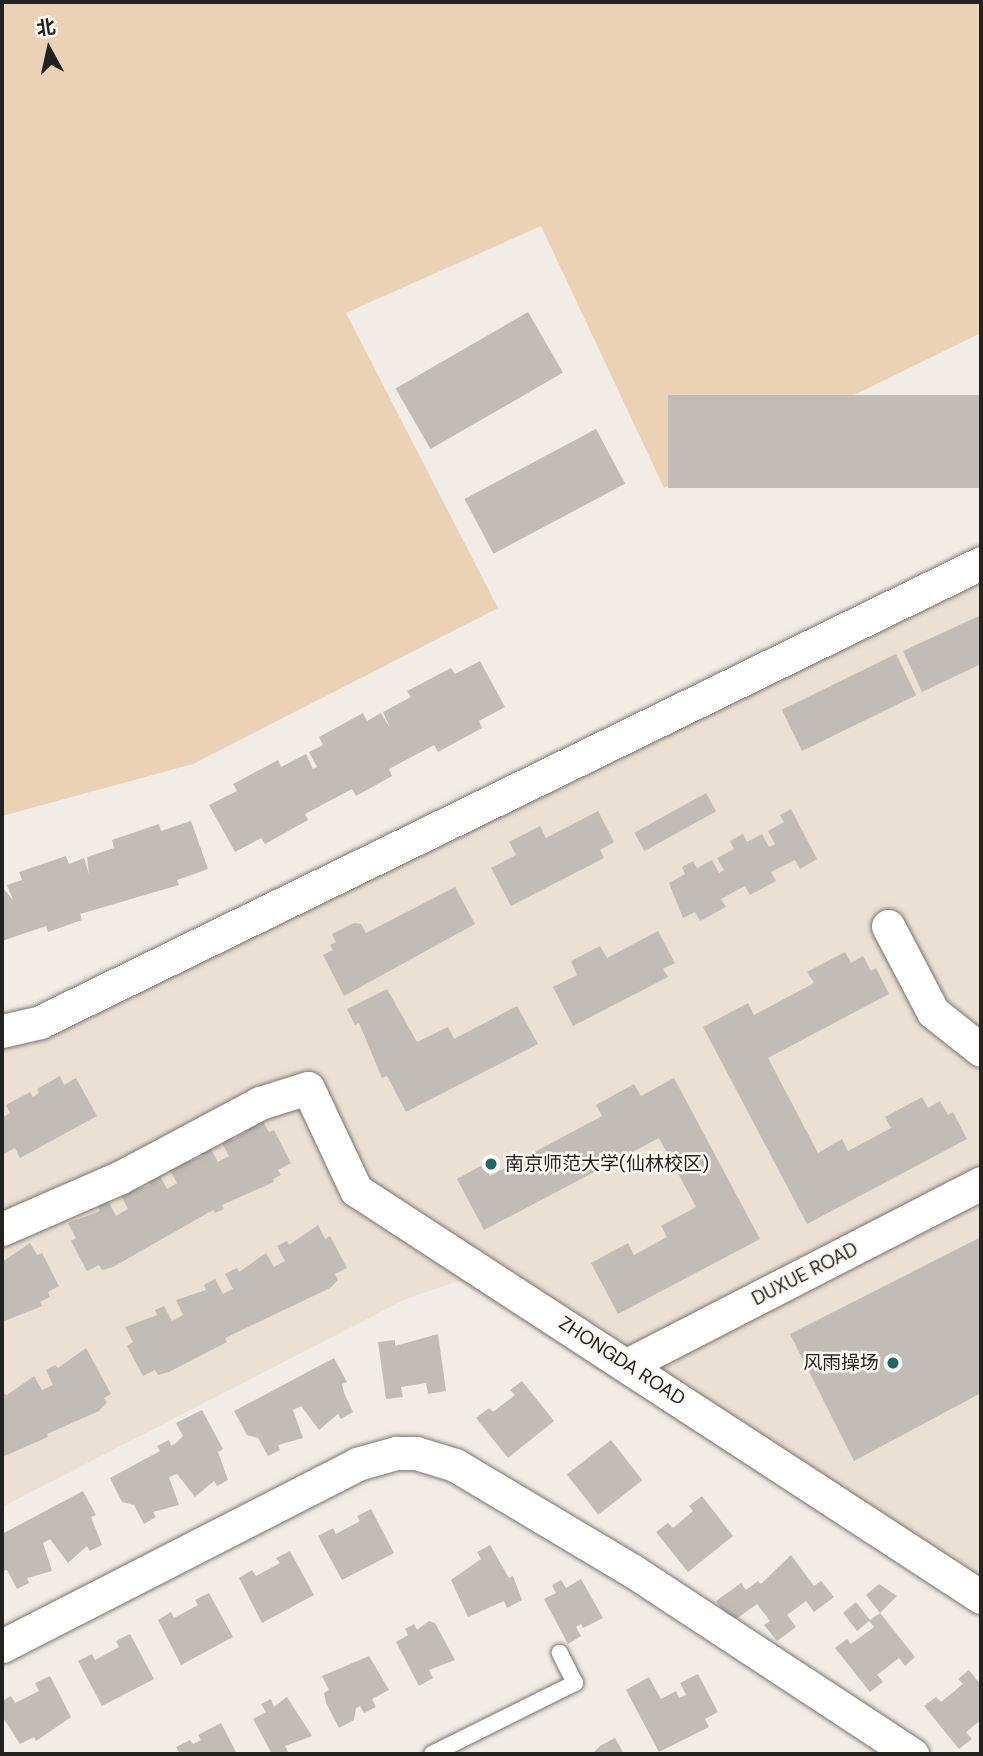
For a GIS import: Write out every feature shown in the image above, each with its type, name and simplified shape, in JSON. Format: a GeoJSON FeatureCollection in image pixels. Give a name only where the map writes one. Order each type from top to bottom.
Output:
{"type":"FeatureCollection","features":[{"type":"Feature","properties":{"kind":"street"},"geometry":{"type":"LineString","coordinates":[[2,1031],[40,1022],[981,563]]}},
{"type":"Feature","properties":{"kind":"street"},"geometry":{"type":"LineString","coordinates":[[888,926],[933,1012],[981,1050]]}},
{"type":"Feature","properties":{"kind":"street","name":"ZHONGDA ROAD"},"geometry":{"type":"LineString","coordinates":[[2,1229],[119,1178],[260,1103],[308,1088],[356,1190],[629,1364],[981,1597]]}},
{"type":"Feature","properties":{"kind":"street","name":"DUXUE ROAD"},"geometry":{"type":"LineString","coordinates":[[629,1364],[981,1183]]}},
{"type":"Feature","properties":{"kind":"street"},"geometry":{"type":"LineString","coordinates":[[2,1646],[357,1464],[386,1455],[416,1453],[455,1465],[633,1571],[912,1754]]}},
{"type":"Feature","properties":{"kind":"lane"},"geometry":{"type":"LineString","coordinates":[[432,1754],[575,1683],[560,1653]]}},
{"type":"Feature","properties":{"kind":"shaded area"},"geometry":{"type":"Polygon","coordinates":[[[2,2],[981,2],[981,333],[664,488],[541,226],[346,313],[498,608],[193,764],[2,816],[2,2]]]}},
{"type":"Feature","properties":{"kind":"shaded area","name":"南京师范大学(仙林校区)"},"geometry":{"type":"Polygon","coordinates":[[[981,557],[981,1616],[459,1281],[406,1299],[2,1507],[2,1047],[46,1034],[981,557]]]}},
{"type":"Feature","properties":{"kind":"building"},"geometry":{"type":"Polygon","coordinates":[[[528,312],[563,373],[430,449],[395,388],[528,312]]]}},
{"type":"Feature","properties":{"kind":"building"},"geometry":{"type":"Polygon","coordinates":[[[668,395],[981,395],[981,488],[668,488],[668,395]]]}},
{"type":"Feature","properties":{"kind":"building"},"geometry":{"type":"Polygon","coordinates":[[[596,429],[625,484],[494,554],[464,499],[596,429]]]}},
{"type":"Feature","properties":{"kind":"building"},"geometry":{"type":"Polygon","coordinates":[[[981,615],[981,664],[922,692],[903,651],[981,615]]]}},
{"type":"Feature","properties":{"kind":"building"},"geometry":{"type":"Polygon","coordinates":[[[896,654],[916,695],[802,751],[782,710],[896,654]]]}},
{"type":"Feature","properties":{"kind":"building"},"geometry":{"type":"Polygon","coordinates":[[[480,661],[505,707],[479,721],[482,728],[438,752],[434,745],[389,769],[392,776],[356,796],[352,789],[305,814],[308,820],[265,844],[261,838],[235,852],[209,805],[237,791],[233,784],[278,760],[281,767],[306,754],[313,769],[317,767],[309,752],[323,745],[319,737],[363,713],[367,721],[381,713],[390,728],[383,712],[411,697],[407,691],[451,668],[455,674],[480,661]]]}},
{"type":"Feature","properties":{"kind":"building"},"geometry":{"type":"Polygon","coordinates":[[[706,793],[716,811],[644,851],[634,833],[706,793]]]}},
{"type":"Feature","properties":{"kind":"building"},"geometry":{"type":"Polygon","coordinates":[[[791,809],[817,859],[800,869],[795,860],[771,872],[776,881],[750,895],[745,886],[721,899],[726,907],[700,921],[695,912],[683,918],[669,883],[685,874],[682,867],[693,861],[697,868],[712,860],[719,873],[724,870],[717,858],[734,849],[730,841],[743,834],[747,842],[762,834],[769,847],[775,844],[768,831],[784,822],[780,815],[791,809]]]}},
{"type":"Feature","properties":{"kind":"building"},"geometry":{"type":"Polygon","coordinates":[[[598,811],[614,842],[600,850],[604,858],[511,906],[491,868],[516,855],[509,842],[540,826],[546,838],[598,811]]]}},
{"type":"Feature","properties":{"kind":"building"},"geometry":{"type":"Polygon","coordinates":[[[191,821],[208,869],[177,880],[179,885],[80,914],[82,920],[48,932],[46,926],[2,941],[2,887],[13,900],[7,885],[22,880],[19,872],[66,856],[69,864],[84,858],[89,874],[87,857],[114,848],[112,840],[159,824],[161,831],[191,821]]]}},
{"type":"Feature","properties":{"kind":"building"},"geometry":{"type":"Polygon","coordinates":[[[455,887],[475,924],[344,996],[323,955],[333,950],[330,945],[336,942],[332,934],[354,923],[361,924],[366,933],[455,887]]]}},
{"type":"Feature","properties":{"kind":"building"},"geometry":{"type":"Polygon","coordinates":[[[658,931],[675,963],[663,969],[668,977],[573,1026],[553,987],[577,975],[571,961],[600,946],[607,958],[658,931]]]}},
{"type":"Feature","properties":{"kind":"building"},"geometry":{"type":"Polygon","coordinates":[[[845,952],[851,963],[863,956],[871,971],[876,968],[889,994],[768,1058],[818,1153],[842,1139],[848,1151],[891,1128],[885,1117],[922,1097],[928,1108],[940,1101],[948,1115],[953,1112],[967,1139],[807,1224],[703,1027],[748,1003],[754,1015],[814,983],[807,972],[845,952]]]}},
{"type":"Feature","properties":{"kind":"building"},"geometry":{"type":"Polygon","coordinates":[[[387,989],[417,1042],[448,1027],[454,1039],[517,1006],[538,1044],[406,1112],[387,1076],[382,1078],[359,1023],[355,1025],[347,1009],[387,989]]]}},
{"type":"Feature","properties":{"kind":"building"},"geometry":{"type":"Polygon","coordinates":[[[60,1076],[64,1085],[76,1078],[97,1116],[20,1158],[15,1148],[2,1155],[2,1118],[10,1113],[6,1105],[30,1092],[33,1097],[39,1093],[37,1089],[60,1076]]]}},
{"type":"Feature","properties":{"kind":"building"},"geometry":{"type":"Polygon","coordinates":[[[674,1078],[760,1239],[618,1314],[591,1263],[628,1243],[634,1255],[667,1237],[661,1226],[696,1207],[659,1138],[484,1230],[457,1179],[484,1164],[490,1176],[602,1116],[596,1105],[634,1084],[641,1096],[674,1078]]]}},
{"type":"Feature","properties":{"kind":"building"},"geometry":{"type":"Polygon","coordinates":[[[262,1120],[269,1132],[274,1130],[291,1163],[278,1170],[281,1175],[273,1179],[274,1182],[222,1205],[224,1209],[215,1213],[213,1210],[113,1267],[102,1270],[99,1265],[87,1271],[71,1241],[76,1238],[68,1223],[100,1211],[98,1206],[108,1200],[116,1216],[128,1209],[120,1194],[150,1185],[147,1180],[159,1174],[167,1189],[177,1183],[169,1169],[203,1156],[201,1152],[210,1147],[218,1162],[229,1156],[221,1141],[231,1136],[233,1140],[262,1120]]]}},
{"type":"Feature","properties":{"kind":"building"},"geometry":{"type":"Polygon","coordinates":[[[318,1225],[325,1239],[330,1236],[347,1268],[335,1274],[338,1280],[330,1288],[225,1338],[227,1342],[169,1372],[158,1375],[155,1370],[143,1376],[127,1346],[133,1342],[125,1327],[157,1315],[155,1310],[164,1306],[172,1321],[183,1315],[176,1300],[206,1290],[204,1285],[215,1279],[223,1294],[233,1289],[225,1274],[237,1268],[239,1272],[266,1253],[274,1267],[285,1261],[277,1246],[287,1241],[289,1245],[318,1225]]]}},
{"type":"Feature","properties":{"kind":"building","name":"风雨操场"},"geometry":{"type":"Polygon","coordinates":[[[981,1237],[981,1393],[854,1461],[790,1334],[981,1237]]]}},
{"type":"Feature","properties":{"kind":"building"},"geometry":{"type":"Polygon","coordinates":[[[30,1243],[37,1255],[42,1253],[59,1286],[48,1292],[50,1297],[40,1302],[42,1306],[2,1322],[2,1262],[30,1243]]]}},
{"type":"Feature","properties":{"kind":"building"},"geometry":{"type":"Polygon","coordinates":[[[438,1334],[446,1391],[428,1394],[426,1383],[401,1387],[403,1397],[386,1399],[378,1342],[395,1340],[395,1346],[438,1334]]]}},
{"type":"Feature","properties":{"kind":"building"},"geometry":{"type":"Polygon","coordinates":[[[86,1348],[111,1394],[104,1398],[107,1402],[99,1411],[2,1457],[2,1393],[7,1395],[34,1376],[42,1390],[53,1385],[46,1370],[55,1365],[58,1368],[86,1348]]]}},
{"type":"Feature","properties":{"kind":"building"},"geometry":{"type":"Polygon","coordinates":[[[334,1358],[347,1382],[342,1384],[353,1412],[341,1419],[338,1414],[319,1430],[301,1406],[293,1410],[303,1438],[278,1445],[280,1450],[268,1456],[258,1438],[247,1435],[234,1411],[334,1358]]]}},
{"type":"Feature","properties":{"kind":"building"},"geometry":{"type":"Polygon","coordinates":[[[522,1381],[554,1421],[508,1458],[476,1418],[489,1408],[493,1412],[515,1395],[510,1390],[522,1381]]]}},
{"type":"Feature","properties":{"kind":"building"},"geometry":{"type":"Polygon","coordinates":[[[202,1410],[223,1449],[218,1452],[228,1480],[217,1486],[214,1481],[195,1497],[177,1474],[169,1477],[179,1505],[153,1512],[156,1517],[144,1524],[134,1505],[122,1502],[110,1478],[160,1451],[157,1446],[169,1440],[171,1446],[176,1443],[183,1436],[176,1423],[202,1410]]]}},
{"type":"Feature","properties":{"kind":"building"},"geometry":{"type":"Polygon","coordinates":[[[611,1440],[642,1480],[598,1515],[567,1474],[611,1440]]]}},
{"type":"Feature","properties":{"kind":"building"},"geometry":{"type":"Polygon","coordinates":[[[83,1491],[96,1515],[91,1517],[102,1545],[90,1551],[87,1546],[68,1563],[50,1539],[43,1543],[52,1571],[27,1578],[29,1583],[17,1589],[7,1570],[2,1571],[2,1534],[83,1491]]]}},
{"type":"Feature","properties":{"kind":"building"},"geometry":{"type":"Polygon","coordinates":[[[702,1496],[733,1536],[688,1572],[656,1532],[668,1523],[673,1528],[693,1511],[689,1506],[702,1496]]]}},
{"type":"Feature","properties":{"kind":"building"},"geometry":{"type":"Polygon","coordinates":[[[371,1509],[394,1553],[342,1580],[318,1536],[333,1528],[336,1534],[360,1521],[357,1516],[371,1509]]]}},
{"type":"Feature","properties":{"kind":"building"},"geometry":{"type":"Polygon","coordinates":[[[490,1545],[509,1578],[513,1576],[522,1600],[507,1608],[504,1601],[468,1617],[451,1580],[481,1559],[477,1552],[490,1545]]]}},
{"type":"Feature","properties":{"kind":"building"},"geometry":{"type":"Polygon","coordinates":[[[290,1551],[314,1595],[262,1623],[239,1578],[252,1570],[256,1576],[280,1563],[276,1558],[290,1551]]]}},
{"type":"Feature","properties":{"kind":"building"},"geometry":{"type":"Polygon","coordinates":[[[791,1555],[814,1586],[821,1581],[834,1597],[814,1612],[806,1601],[787,1615],[796,1627],[777,1641],[764,1625],[770,1621],[757,1604],[732,1622],[716,1601],[741,1583],[746,1590],[758,1581],[761,1584],[791,1555]]]}},
{"type":"Feature","properties":{"kind":"building"},"geometry":{"type":"Polygon","coordinates":[[[581,1579],[603,1618],[583,1628],[581,1624],[576,1627],[581,1636],[568,1644],[544,1599],[556,1593],[552,1585],[561,1580],[566,1588],[581,1579]]]}},
{"type":"Feature","properties":{"kind":"building"},"geometry":{"type":"Polygon","coordinates":[[[879,1584],[897,1596],[880,1613],[866,1595],[879,1584]]]}},
{"type":"Feature","properties":{"kind":"building"},"geometry":{"type":"Polygon","coordinates":[[[209,1593],[233,1637],[181,1665],[158,1620],[171,1612],[174,1618],[198,1605],[195,1600],[209,1593]]]}},
{"type":"Feature","properties":{"kind":"building"},"geometry":{"type":"Polygon","coordinates":[[[856,1602],[870,1620],[880,1613],[915,1657],[905,1666],[899,1658],[877,1675],[883,1682],[870,1692],[835,1648],[847,1639],[851,1644],[874,1627],[869,1621],[857,1631],[843,1613],[856,1602]]]}},
{"type":"Feature","properties":{"kind":"building"},"geometry":{"type":"Polygon","coordinates":[[[429,1621],[435,1623],[455,1660],[429,1670],[433,1678],[419,1686],[396,1642],[408,1635],[405,1629],[414,1624],[417,1630],[429,1621]]]}},
{"type":"Feature","properties":{"kind":"building"},"geometry":{"type":"Polygon","coordinates":[[[130,1634],[154,1679],[102,1706],[78,1661],[92,1654],[95,1660],[119,1647],[116,1641],[130,1634]]]}},
{"type":"Feature","properties":{"kind":"building"},"geometry":{"type":"Polygon","coordinates":[[[369,1656],[389,1690],[372,1699],[376,1707],[364,1713],[360,1706],[356,1708],[354,1720],[339,1728],[326,1703],[324,1693],[329,1690],[322,1676],[369,1656]]]}},
{"type":"Feature","properties":{"kind":"building"},"geometry":{"type":"Polygon","coordinates":[[[969,1670],[981,1685],[981,1720],[966,1732],[972,1739],[959,1749],[924,1706],[936,1697],[941,1702],[963,1684],[958,1679],[969,1670]]]}},
{"type":"Feature","properties":{"kind":"building"},"geometry":{"type":"Polygon","coordinates":[[[698,1674],[718,1712],[705,1719],[709,1727],[659,1752],[626,1690],[649,1677],[661,1699],[676,1691],[679,1698],[686,1695],[680,1683],[698,1674]]]}},
{"type":"Feature","properties":{"kind":"building"},"geometry":{"type":"Polygon","coordinates":[[[50,1676],[71,1717],[36,1741],[34,1737],[20,1744],[2,1716],[2,1701],[11,1696],[15,1703],[39,1691],[35,1683],[50,1676]]]}},
{"type":"Feature","properties":{"kind":"building"},"geometry":{"type":"Polygon","coordinates":[[[287,1697],[312,1736],[285,1746],[289,1754],[272,1754],[253,1719],[266,1712],[261,1704],[271,1699],[274,1707],[287,1697]]]}},
{"type":"Feature","properties":{"kind":"building"},"geometry":{"type":"Polygon","coordinates":[[[221,1723],[237,1754],[180,1754],[176,1747],[190,1740],[193,1744],[201,1740],[198,1735],[221,1723]]]}},
{"type":"Feature","properties":{"kind":"building"},"geometry":{"type":"Polygon","coordinates":[[[615,1738],[624,1754],[592,1754],[600,1746],[615,1738]]]}},
{"type":"Feature","properties":{"kind":"place","name":"南京师范大学(仙林校区)"},"geometry":{"type":"Point","coordinates":[491,1164]}},
{"type":"Feature","properties":{"kind":"place","name":"风雨操场"},"geometry":{"type":"Point","coordinates":[893,1363]}}]}
